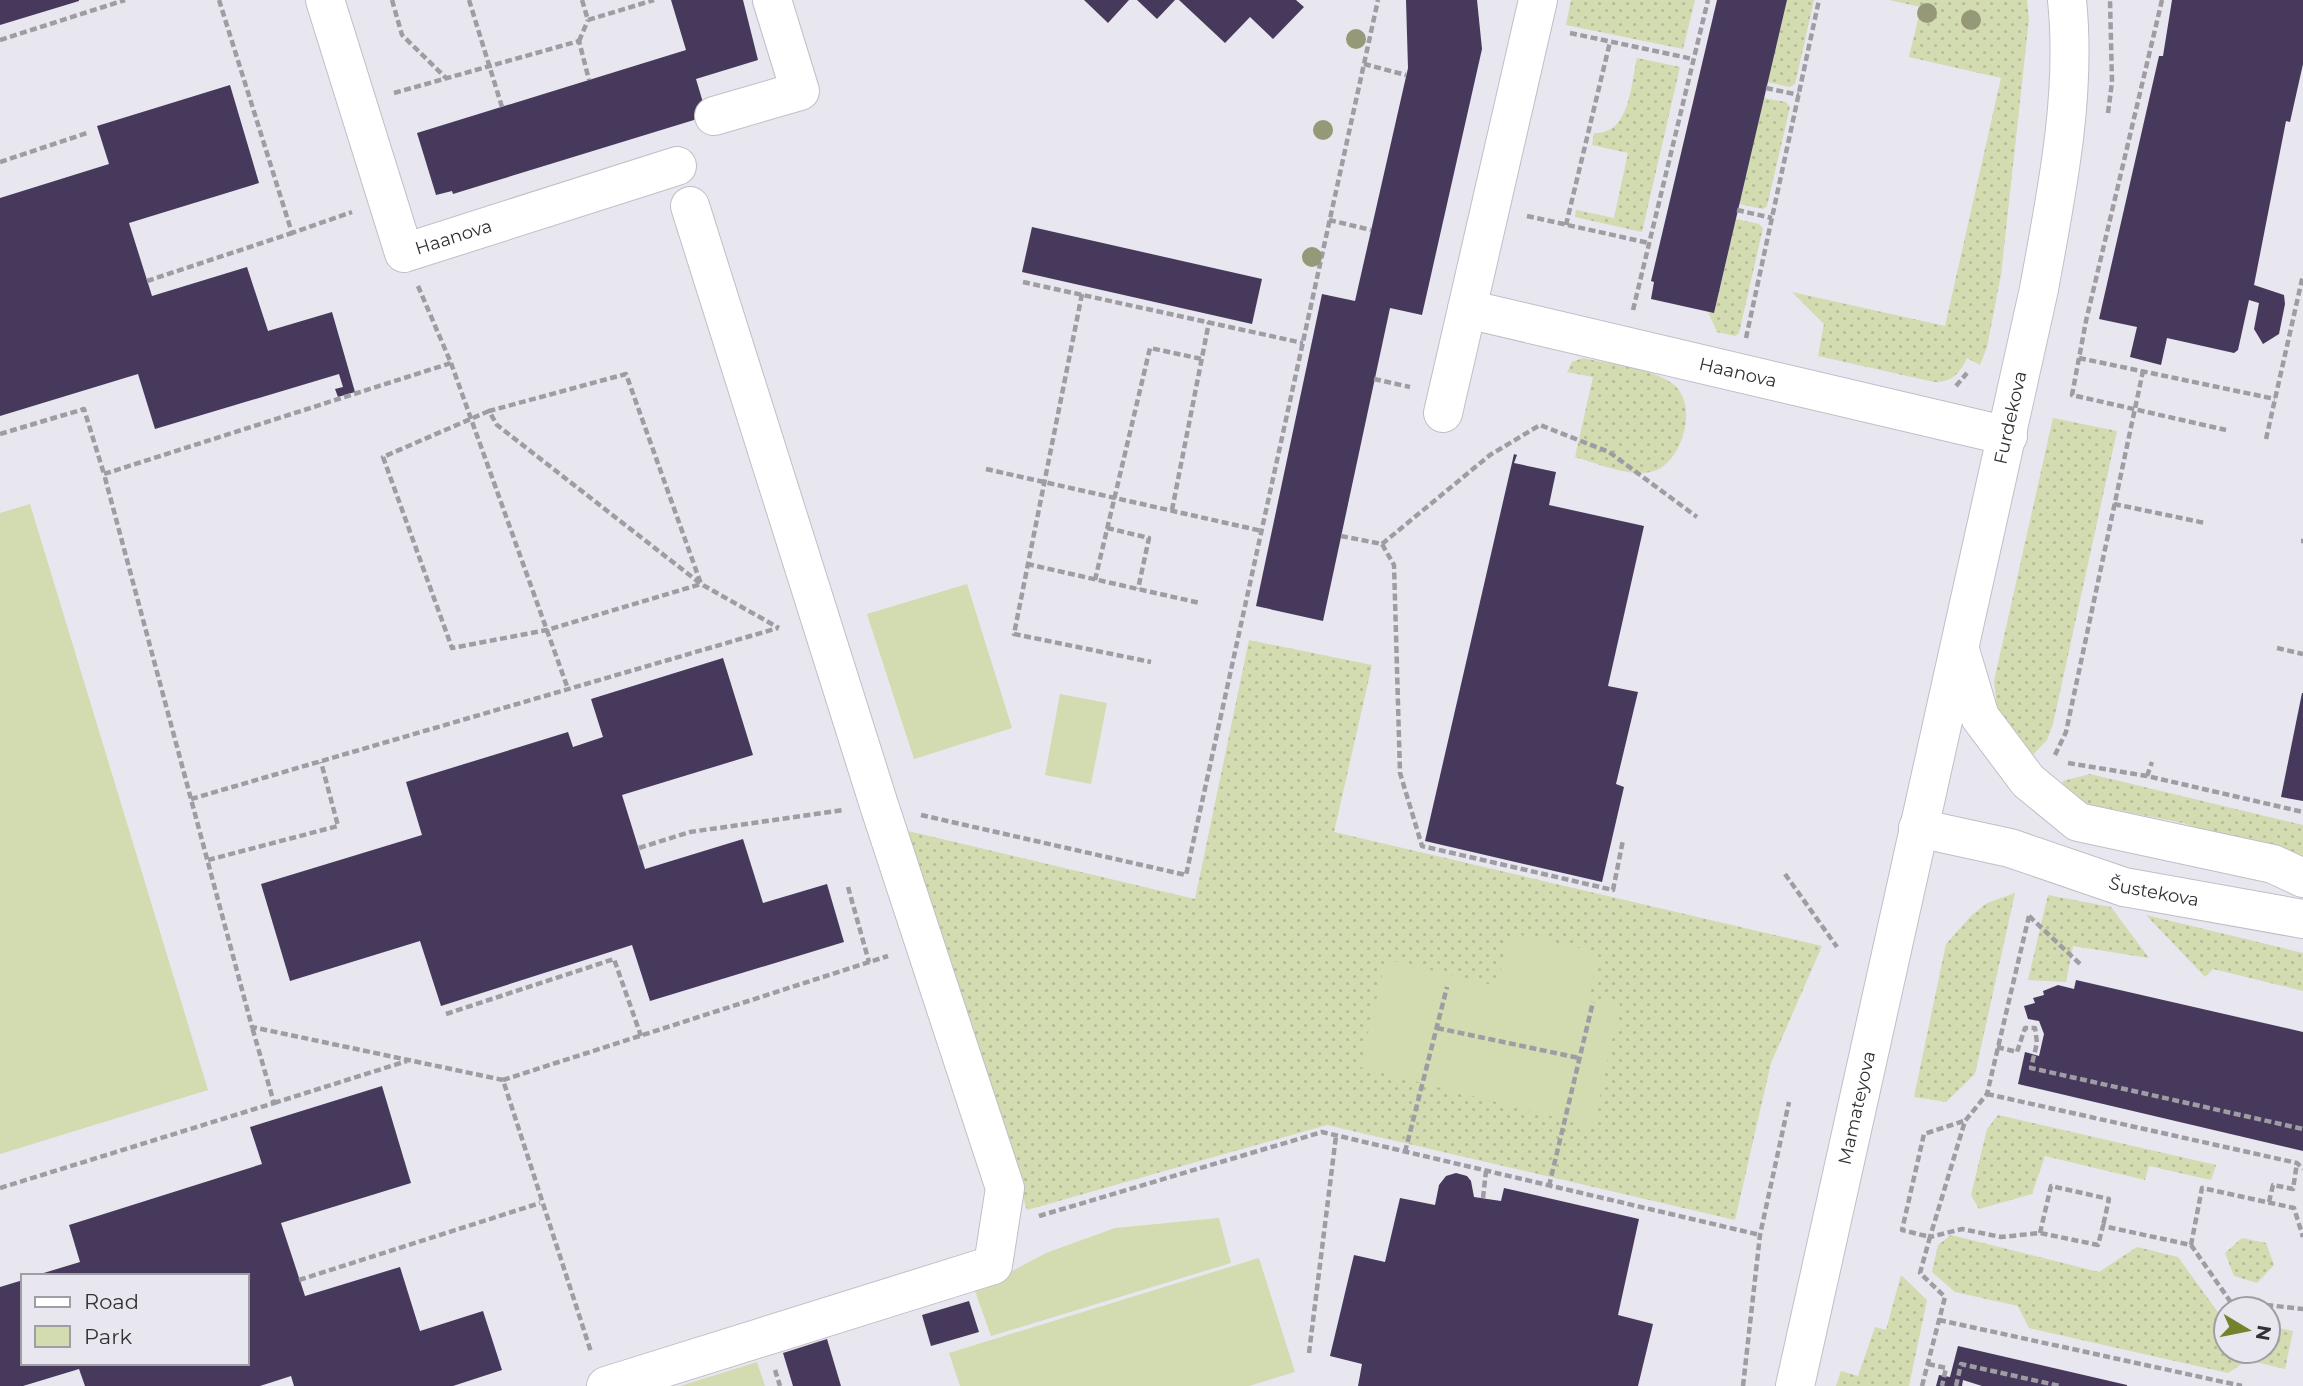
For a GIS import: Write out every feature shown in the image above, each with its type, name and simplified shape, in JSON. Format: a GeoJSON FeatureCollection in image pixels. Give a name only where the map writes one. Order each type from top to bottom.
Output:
{"type":"FeatureCollection","features":[{"type":"Feature","properties":{"kind":"street","name":"Haanova"},"geometry":{"type":"LineString","coordinates":[[325,0],[404,253],[677,166]]}},
{"type":"Feature","properties":{"kind":"street"},"geometry":{"type":"LineString","coordinates":[[714,116],[800,91],[772,0]]}},
{"type":"Feature","properties":{"kind":"street","name":"Furdekova"},"geometry":{"type":"LineString","coordinates":[[1918,828],[2039,289],[2061,154],[2070,70],[2067,0]]}},
{"type":"Feature","properties":{"kind":"street"},"geometry":{"type":"LineString","coordinates":[[1430,401],[1469,298],[1548,15]]}},
{"type":"Feature","properties":{"kind":"street"},"geometry":{"type":"LineString","coordinates":[[598,1370],[993,1265],[1005,1188],[879,805],[690,206]]}},
{"type":"Feature","properties":{"kind":"street","name":"Haanova"},"geometry":{"type":"LineString","coordinates":[[1469,298],[1730,370],[2008,436]]}},
{"type":"Feature","properties":{"kind":"street"},"geometry":{"type":"LineString","coordinates":[[1959,648],[1980,717],[2028,781],[2078,822],[2273,864],[2303,878]]}},
{"type":"Feature","properties":{"kind":"street"},"geometry":{"type":"LineString","coordinates":[[2010,848],[2078,822]]}},
{"type":"Feature","properties":{"kind":"street","name":"Šustekova"},"geometry":{"type":"LineString","coordinates":[[1918,828],[2010,848],[2124,887],[2303,919]]}},
{"type":"Feature","properties":{"kind":"street","name":"Mamateyova"},"geometry":{"type":"LineString","coordinates":[[1794,1386],[1918,828]]}},
{"type":"Feature","properties":{"kind":"path"},"geometry":{"type":"LineString","coordinates":[[0,40],[125,0]]}},
{"type":"Feature","properties":{"kind":"path"},"geometry":{"type":"LineString","coordinates":[[219,0],[292,233]]}},
{"type":"Feature","properties":{"kind":"path"},"geometry":{"type":"LineString","coordinates":[[391,0],[402,35],[446,78]]}},
{"type":"Feature","properties":{"kind":"path"},"geometry":{"type":"LineString","coordinates":[[469,0],[502,107]]}},
{"type":"Feature","properties":{"kind":"path"},"geometry":{"type":"LineString","coordinates":[[582,0],[588,20],[579,41],[589,80]]}},
{"type":"Feature","properties":{"kind":"path"},"geometry":{"type":"LineString","coordinates":[[588,20],[653,0]]}},
{"type":"Feature","properties":{"kind":"path"},"geometry":{"type":"LineString","coordinates":[[639,848],[690,832],[879,805],[1186,875],[1378,0]]}},
{"type":"Feature","properties":{"kind":"path"},"geometry":{"type":"LineString","coordinates":[[1630,321],[1708,0]]}},
{"type":"Feature","properties":{"kind":"path"},"geometry":{"type":"LineString","coordinates":[[1730,370],[1744,347],[1819,0]]}},
{"type":"Feature","properties":{"kind":"path"},"geometry":{"type":"LineString","coordinates":[[2162,0],[2072,395],[2226,430]]}},
{"type":"Feature","properties":{"kind":"path"},"geometry":{"type":"LineString","coordinates":[[1548,15],[1610,42],[1693,60]]}},
{"type":"Feature","properties":{"kind":"path"},"geometry":{"type":"LineString","coordinates":[[393,94],[489,64],[579,41]]}},
{"type":"Feature","properties":{"kind":"path"},"geometry":{"type":"LineString","coordinates":[[1566,225],[1610,42]]}},
{"type":"Feature","properties":{"kind":"path"},"geometry":{"type":"LineString","coordinates":[[1364,64],[1406,75]]}},
{"type":"Feature","properties":{"kind":"path"},"geometry":{"type":"LineString","coordinates":[[1766,88],[1799,95]]}},
{"type":"Feature","properties":{"kind":"path"},"geometry":{"type":"LineString","coordinates":[[0,162],[87,133]]}},
{"type":"Feature","properties":{"kind":"path"},"geometry":{"type":"LineString","coordinates":[[148,281],[387,200]]}},
{"type":"Feature","properties":{"kind":"path"},"geometry":{"type":"LineString","coordinates":[[1737,210],[1772,218]]}},
{"type":"Feature","properties":{"kind":"path"},"geometry":{"type":"LineString","coordinates":[[1514,213],[1649,243]]}},
{"type":"Feature","properties":{"kind":"path"},"geometry":{"type":"LineString","coordinates":[[1329,220],[1371,230]]}},
{"type":"Feature","properties":{"kind":"path"},"geometry":{"type":"LineString","coordinates":[[404,253],[451,363],[568,689]]}},
{"type":"Feature","properties":{"kind":"path"},"geometry":{"type":"LineString","coordinates":[[2266,439],[2303,275]]}},
{"type":"Feature","properties":{"kind":"path"},"geometry":{"type":"LineString","coordinates":[[1023,282],[1303,343]]}},
{"type":"Feature","properties":{"kind":"path"},"geometry":{"type":"LineString","coordinates":[[1082,294],[1014,634],[1151,662]]}},
{"type":"Feature","properties":{"kind":"path"},"geometry":{"type":"LineString","coordinates":[[1172,510],[1209,322]]}},
{"type":"Feature","properties":{"kind":"path"},"geometry":{"type":"LineString","coordinates":[[1095,580],[1150,348],[1202,359]]}},
{"type":"Feature","properties":{"kind":"path"},"geometry":{"type":"LineString","coordinates":[[2079,358],[2275,399]]}},
{"type":"Feature","properties":{"kind":"path"},"geometry":{"type":"LineString","coordinates":[[104,474],[451,363]]}},
{"type":"Feature","properties":{"kind":"path"},"geometry":{"type":"LineString","coordinates":[[2143,371],[2066,732],[2052,761],[2147,776],[2303,812]]}},
{"type":"Feature","properties":{"kind":"path"},"geometry":{"type":"LineString","coordinates":[[626,374],[701,584],[547,630],[453,648],[383,457],[489,411],[626,374]]}},
{"type":"Feature","properties":{"kind":"path"},"geometry":{"type":"LineString","coordinates":[[1374,379],[1430,401]]}},
{"type":"Feature","properties":{"kind":"path"},"geometry":{"type":"LineString","coordinates":[[0,434],[84,409],[104,474],[274,1103]]}},
{"type":"Feature","properties":{"kind":"path"},"geometry":{"type":"LineString","coordinates":[[489,411],[497,425],[701,584],[779,628]]}},
{"type":"Feature","properties":{"kind":"path"},"geometry":{"type":"LineString","coordinates":[[1382,544],[1490,455],[1540,425],[1609,452],[1697,517]]}},
{"type":"Feature","properties":{"kind":"path"},"geometry":{"type":"LineString","coordinates":[[986,468],[1262,531]]}},
{"type":"Feature","properties":{"kind":"path"},"geometry":{"type":"LineString","coordinates":[[2114,504],[2205,523]]}},
{"type":"Feature","properties":{"kind":"path"},"geometry":{"type":"LineString","coordinates":[[1107,528],[1149,538],[1138,589]]}},
{"type":"Feature","properties":{"kind":"path"},"geometry":{"type":"LineString","coordinates":[[1341,536],[1382,544],[1394,565],[1400,773],[1422,846],[1613,890],[1623,840]]}},
{"type":"Feature","properties":{"kind":"path"},"geometry":{"type":"LineString","coordinates":[[1027,564],[1200,603]]}},
{"type":"Feature","properties":{"kind":"path"},"geometry":{"type":"LineString","coordinates":[[191,799],[819,615]]}},
{"type":"Feature","properties":{"kind":"path"},"geometry":{"type":"LineString","coordinates":[[2277,648],[2303,654]]}},
{"type":"Feature","properties":{"kind":"path"},"geometry":{"type":"LineString","coordinates":[[208,860],[338,826],[321,762]]}},
{"type":"Feature","properties":{"kind":"path"},"geometry":{"type":"LineString","coordinates":[[2147,776],[2152,762]]}},
{"type":"Feature","properties":{"kind":"path"},"geometry":{"type":"LineString","coordinates":[[1784,874],[1837,947]]}},
{"type":"Feature","properties":{"kind":"path"},"geometry":{"type":"LineString","coordinates":[[848,887],[869,962]]}},
{"type":"Feature","properties":{"kind":"path"},"geometry":{"type":"LineString","coordinates":[[1922,1386],[1945,1297],[1920,1273],[1965,1121],[1987,1094],[2029,916],[2080,964]]}},
{"type":"Feature","properties":{"kind":"path"},"geometry":{"type":"LineString","coordinates":[[252,1027],[503,1080],[925,945]]}},
{"type":"Feature","properties":{"kind":"path"},"geometry":{"type":"LineString","coordinates":[[446,1014],[614,959],[640,1036]]}},
{"type":"Feature","properties":{"kind":"path"},"geometry":{"type":"LineString","coordinates":[[1405,1152],[1447,987]]}},
{"type":"Feature","properties":{"kind":"path"},"geometry":{"type":"LineString","coordinates":[[1549,1185],[1593,1002]]}},
{"type":"Feature","properties":{"kind":"path"},"geometry":{"type":"LineString","coordinates":[[1437,1028],[1579,1058]]}},
{"type":"Feature","properties":{"kind":"path"},"geometry":{"type":"LineString","coordinates":[[1997,1047],[2017,1052],[2025,1028],[2035,1028],[2037,1043],[2031,1068],[2303,1129]]}},
{"type":"Feature","properties":{"kind":"path"},"geometry":{"type":"LineString","coordinates":[[0,1188],[411,1060]]}},
{"type":"Feature","properties":{"kind":"path"},"geometry":{"type":"LineString","coordinates":[[503,1080],[540,1203],[598,1370]]}},
{"type":"Feature","properties":{"kind":"path"},"geometry":{"type":"LineString","coordinates":[[1987,1094],[2297,1163],[2303,1169]]}},
{"type":"Feature","properties":{"kind":"path"},"geometry":{"type":"LineString","coordinates":[[1743,1386],[1760,1235],[1789,1102]]}},
{"type":"Feature","properties":{"kind":"path"},"geometry":{"type":"LineString","coordinates":[[1965,1121],[1924,1134],[1902,1230],[1930,1237],[1962,1228],[2001,1237],[2040,1233],[2098,1245],[2109,1199],[2051,1186],[2040,1233]]}},
{"type":"Feature","properties":{"kind":"path"},"geometry":{"type":"LineString","coordinates":[[999,1229],[1322,1132],[1760,1235]]}},
{"type":"Feature","properties":{"kind":"path"},"geometry":{"type":"LineString","coordinates":[[1309,1353],[1336,1136]]}},
{"type":"Feature","properties":{"kind":"path"},"geometry":{"type":"LineString","coordinates":[[2269,1202],[2273,1185],[2292,1189],[2297,1163]]}},
{"type":"Feature","properties":{"kind":"path"},"geometry":{"type":"LineString","coordinates":[[1483,1198],[1486,1171]]}},
{"type":"Feature","properties":{"kind":"path"},"geometry":{"type":"LineString","coordinates":[[2191,1245],[2202,1188],[2294,1208],[2303,1237]]}},
{"type":"Feature","properties":{"kind":"path"},"geometry":{"type":"LineString","coordinates":[[299,1280],[540,1203]]}},
{"type":"Feature","properties":{"kind":"path"},"geometry":{"type":"LineString","coordinates":[[2103,1226],[2191,1245],[2230,1301],[2303,1309]]}},
{"type":"Feature","properties":{"kind":"path"},"geometry":{"type":"LineString","coordinates":[[1939,1320],[2238,1386]]}},
{"type":"Feature","properties":{"kind":"path"},"geometry":{"type":"LineString","coordinates":[[1928,1364],[1946,1368],[1942,1386]]}},
{"type":"Feature","properties":{"kind":"path"},"geometry":{"type":"LineString","coordinates":[[1956,1386],[1961,1364],[2060,1386]]}},
{"type":"Feature","properties":{"kind":"green space"},"geometry":{"type":"Polygon","coordinates":[[[1571,0],[1695,0],[1683,49],[1566,25],[1571,0]]]}},
{"type":"Feature","properties":{"kind":"green space"},"geometry":{"type":"Polygon","coordinates":[[[1786,0],[1814,0],[1795,84],[1790,87],[1767,82],[1786,0]]]}},
{"type":"Feature","properties":{"kind":"green space"},"geometry":{"type":"Polygon","coordinates":[[[1889,0],[2027,0],[2029,19],[2001,275],[1987,347],[1980,365],[1967,358],[1954,376],[1940,382],[1818,356],[1824,324],[1792,292],[1945,326],[2001,78],[1909,57],[1921,7],[1889,0]]]}},
{"type":"Feature","properties":{"kind":"green space"},"geometry":{"type":"Polygon","coordinates":[[[1637,58],[1680,67],[1642,232],[1575,217],[1576,210],[1614,218],[1628,153],[1592,145],[1594,133],[1615,126],[1622,117],[1627,106],[1637,58]]]}},
{"type":"Feature","properties":{"kind":"green space"},"geometry":{"type":"Polygon","coordinates":[[[1764,98],[1786,102],[1790,107],[1767,206],[1763,209],[1739,204],[1764,98]]]}},
{"type":"Feature","properties":{"kind":"green space"},"geometry":{"type":"Polygon","coordinates":[[[1736,219],[1759,224],[1763,228],[1739,333],[1735,336],[1717,332],[1708,312],[1714,313],[1736,219]]]}},
{"type":"Feature","properties":{"kind":"green space"},"geometry":{"type":"Polygon","coordinates":[[[1583,358],[1650,373],[1670,382],[1679,390],[1686,414],[1682,440],[1676,452],[1659,469],[1629,472],[1575,457],[1593,377],[1567,372],[1572,362],[1583,358]]]}},
{"type":"Feature","properties":{"kind":"green space"},"geometry":{"type":"Polygon","coordinates":[[[2053,418],[2117,431],[2053,724],[2047,740],[2029,759],[1997,707],[1994,681],[2053,418]]]}},
{"type":"Feature","properties":{"kind":"green space"},"geometry":{"type":"Polygon","coordinates":[[[30,504],[208,1090],[0,1154],[0,513],[30,504]]]}},
{"type":"Feature","properties":{"kind":"green space"},"geometry":{"type":"Polygon","coordinates":[[[967,584],[1012,728],[914,759],[867,614],[967,584]]]}},
{"type":"Feature","properties":{"kind":"green space"},"geometry":{"type":"Polygon","coordinates":[[[1249,640],[1372,665],[1334,832],[1822,946],[1771,1063],[1735,1220],[1327,1125],[1027,1210],[908,831],[1195,899],[1249,640]]]}},
{"type":"Feature","properties":{"kind":"green space"},"geometry":{"type":"Polygon","coordinates":[[[1060,694],[1107,703],[1091,784],[1045,775],[1060,694]]]}},
{"type":"Feature","properties":{"kind":"green space"},"geometry":{"type":"Polygon","coordinates":[[[2090,774],[2303,825],[2303,864],[2183,823],[2081,803],[2061,791],[2063,781],[2090,774]]]}},
{"type":"Feature","properties":{"kind":"green space"},"geometry":{"type":"Polygon","coordinates":[[[2015,893],[1975,1074],[1946,1102],[1914,1097],[1946,944],[1972,915],[1987,903],[2015,893]]]}},
{"type":"Feature","properties":{"kind":"green space"},"geometry":{"type":"Polygon","coordinates":[[[2048,895],[2111,907],[2149,958],[2073,946],[2066,982],[2028,980],[2048,895]]]}},
{"type":"Feature","properties":{"kind":"green space"},"geometry":{"type":"Polygon","coordinates":[[[2146,915],[2303,953],[2303,991],[2213,969],[2205,977],[2146,915]]]}},
{"type":"Feature","properties":{"kind":"green space"},"geometry":{"type":"Polygon","coordinates":[[[1511,933],[1598,952],[1590,997],[1620,1004],[1593,1127],[1360,1067],[1386,959],[1496,986],[1511,933]]]}},
{"type":"Feature","properties":{"kind":"green space"},"geometry":{"type":"Polygon","coordinates":[[[1998,1115],[2216,1165],[2211,1180],[2149,1166],[2145,1180],[2045,1156],[2032,1194],[1979,1209],[1971,1195],[1987,1129],[1998,1115]]]}},
{"type":"Feature","properties":{"kind":"green space"},"geometry":{"type":"Polygon","coordinates":[[[1219,1218],[1231,1263],[991,1336],[975,1291],[1046,1253],[1115,1228],[1219,1218]]]}},
{"type":"Feature","properties":{"kind":"green space"},"geometry":{"type":"Polygon","coordinates":[[[1951,1235],[2099,1272],[2137,1247],[2178,1257],[2212,1304],[2212,1365],[2240,1365],[2228,1373],[2029,1328],[2018,1306],[1955,1292],[1932,1272],[1938,1245],[1951,1235]]]}},
{"type":"Feature","properties":{"kind":"green space"},"geometry":{"type":"Polygon","coordinates":[[[2242,1238],[2266,1243],[2274,1265],[2257,1283],[2234,1276],[2225,1253],[2242,1238]]]}},
{"type":"Feature","properties":{"kind":"green space"},"geometry":{"type":"Polygon","coordinates":[[[1259,1258],[1295,1372],[1249,1386],[960,1386],[949,1353],[1259,1258]]]}},
{"type":"Feature","properties":{"kind":"green space"},"geometry":{"type":"Polygon","coordinates":[[[1901,1275],[1927,1300],[1909,1386],[1836,1386],[1841,1371],[1858,1376],[1875,1327],[1886,1330],[1901,1275]]]}},
{"type":"Feature","properties":{"kind":"green space"},"geometry":{"type":"Polygon","coordinates":[[[2282,1329],[2293,1331],[2285,1369],[2269,1365],[2282,1365],[2282,1329]]]}},
{"type":"Feature","properties":{"kind":"green space"},"geometry":{"type":"Polygon","coordinates":[[[757,1362],[765,1386],[680,1386],[757,1362]]]}},
{"type":"Feature","properties":{"kind":"building"},"geometry":{"type":"Polygon","coordinates":[[[0,0],[79,0],[79,1],[0,25],[0,0]]]}},
{"type":"Feature","properties":{"kind":"building"},"geometry":{"type":"Polygon","coordinates":[[[671,0],[743,0],[758,60],[696,79],[707,116],[453,194],[452,191],[436,195],[417,133],[686,50],[671,0]]]}},
{"type":"Feature","properties":{"kind":"building"},"geometry":{"type":"Polygon","coordinates":[[[1084,0],[1129,0],[1108,23],[1084,0]]]}},
{"type":"Feature","properties":{"kind":"building"},"geometry":{"type":"Polygon","coordinates":[[[1137,0],[1175,0],[1157,19],[1137,0]]]}},
{"type":"Feature","properties":{"kind":"building"},"geometry":{"type":"Polygon","coordinates":[[[1179,0],[1296,0],[1304,7],[1273,39],[1250,17],[1225,43],[1179,0]]]}},
{"type":"Feature","properties":{"kind":"building"},"geometry":{"type":"Polygon","coordinates":[[[1406,0],[1477,0],[1482,49],[1422,315],[1390,308],[1323,621],[1256,606],[1322,294],[1355,301],[1408,68],[1406,0]]]}},
{"type":"Feature","properties":{"kind":"building"},"geometry":{"type":"Polygon","coordinates":[[[1717,0],[1787,0],[1714,313],[1651,299],[1654,282],[1651,281],[1717,0]]]}},
{"type":"Feature","properties":{"kind":"building"},"geometry":{"type":"Polygon","coordinates":[[[2172,0],[2303,0],[2303,64],[2290,122],[2286,121],[2254,285],[2284,295],[2285,304],[2279,334],[2263,344],[2254,329],[2259,303],[2249,300],[2238,350],[2234,353],[2167,338],[2161,365],[2130,357],[2137,327],[2099,319],[2159,56],[2163,56],[2172,0]]]}},
{"type":"Feature","properties":{"kind":"building"},"geometry":{"type":"Polygon","coordinates":[[[230,85],[259,183],[129,223],[152,296],[247,267],[268,331],[332,312],[355,392],[338,397],[335,389],[343,387],[339,374],[155,429],[138,374],[0,416],[0,198],[109,164],[97,126],[230,85]]]}},
{"type":"Feature","properties":{"kind":"building"},"geometry":{"type":"Polygon","coordinates":[[[1032,227],[1262,279],[1252,324],[1022,272],[1032,227]]]}},
{"type":"Feature","properties":{"kind":"building"},"geometry":{"type":"Polygon","coordinates":[[[1514,454],[1517,455],[1514,463],[1556,472],[1549,505],[1644,526],[1608,686],[1638,692],[1616,784],[1624,787],[1602,882],[1425,841],[1514,454]]]}},
{"type":"Feature","properties":{"kind":"building"},"geometry":{"type":"Polygon","coordinates":[[[723,658],[753,755],[622,795],[645,869],[743,839],[763,903],[827,884],[844,942],[650,1001],[632,945],[441,1006],[420,941],[290,981],[261,884],[422,835],[406,782],[568,732],[573,747],[603,737],[591,699],[723,658]]]}},
{"type":"Feature","properties":{"kind":"building"},"geometry":{"type":"Polygon","coordinates":[[[2303,693],[2303,801],[2281,797],[2303,693]]]}},
{"type":"Feature","properties":{"kind":"building"},"geometry":{"type":"Polygon","coordinates":[[[2076,980],[2303,1032],[2303,1151],[2018,1084],[2025,1052],[2039,1056],[2044,1034],[2039,1021],[2028,1019],[2024,1006],[2035,1003],[2033,998],[2044,995],[2043,991],[2058,985],[2074,989],[2076,980]]]}},
{"type":"Feature","properties":{"kind":"building"},"geometry":{"type":"Polygon","coordinates":[[[382,1086],[411,1183],[281,1223],[305,1296],[400,1267],[420,1331],[483,1311],[502,1370],[453,1386],[294,1386],[291,1376],[260,1386],[85,1386],[79,1369],[23,1386],[0,1386],[0,1287],[21,1281],[21,1365],[248,1365],[248,1274],[40,1274],[80,1262],[69,1225],[262,1164],[250,1127],[382,1086]]]}},
{"type":"Feature","properties":{"kind":"building"},"geometry":{"type":"Polygon","coordinates":[[[1456,1173],[1467,1176],[1471,1181],[1474,1197],[1501,1201],[1504,1188],[1639,1219],[1618,1315],[1653,1324],[1638,1386],[1358,1386],[1362,1364],[1330,1356],[1354,1255],[1385,1262],[1400,1198],[1435,1205],[1439,1185],[1446,1176],[1456,1173]]]}},
{"type":"Feature","properties":{"kind":"building"},"geometry":{"type":"Polygon","coordinates":[[[969,1301],[979,1332],[931,1346],[922,1315],[969,1301]]]}},
{"type":"Feature","properties":{"kind":"building"},"geometry":{"type":"Polygon","coordinates":[[[827,1339],[841,1386],[793,1386],[783,1353],[827,1339]]]}},
{"type":"Feature","properties":{"kind":"building"},"geometry":{"type":"Polygon","coordinates":[[[1958,1346],[2127,1386],[1982,1386],[1963,1380],[1962,1386],[1936,1386],[1939,1375],[1950,1377],[1958,1346]]]}}]}
